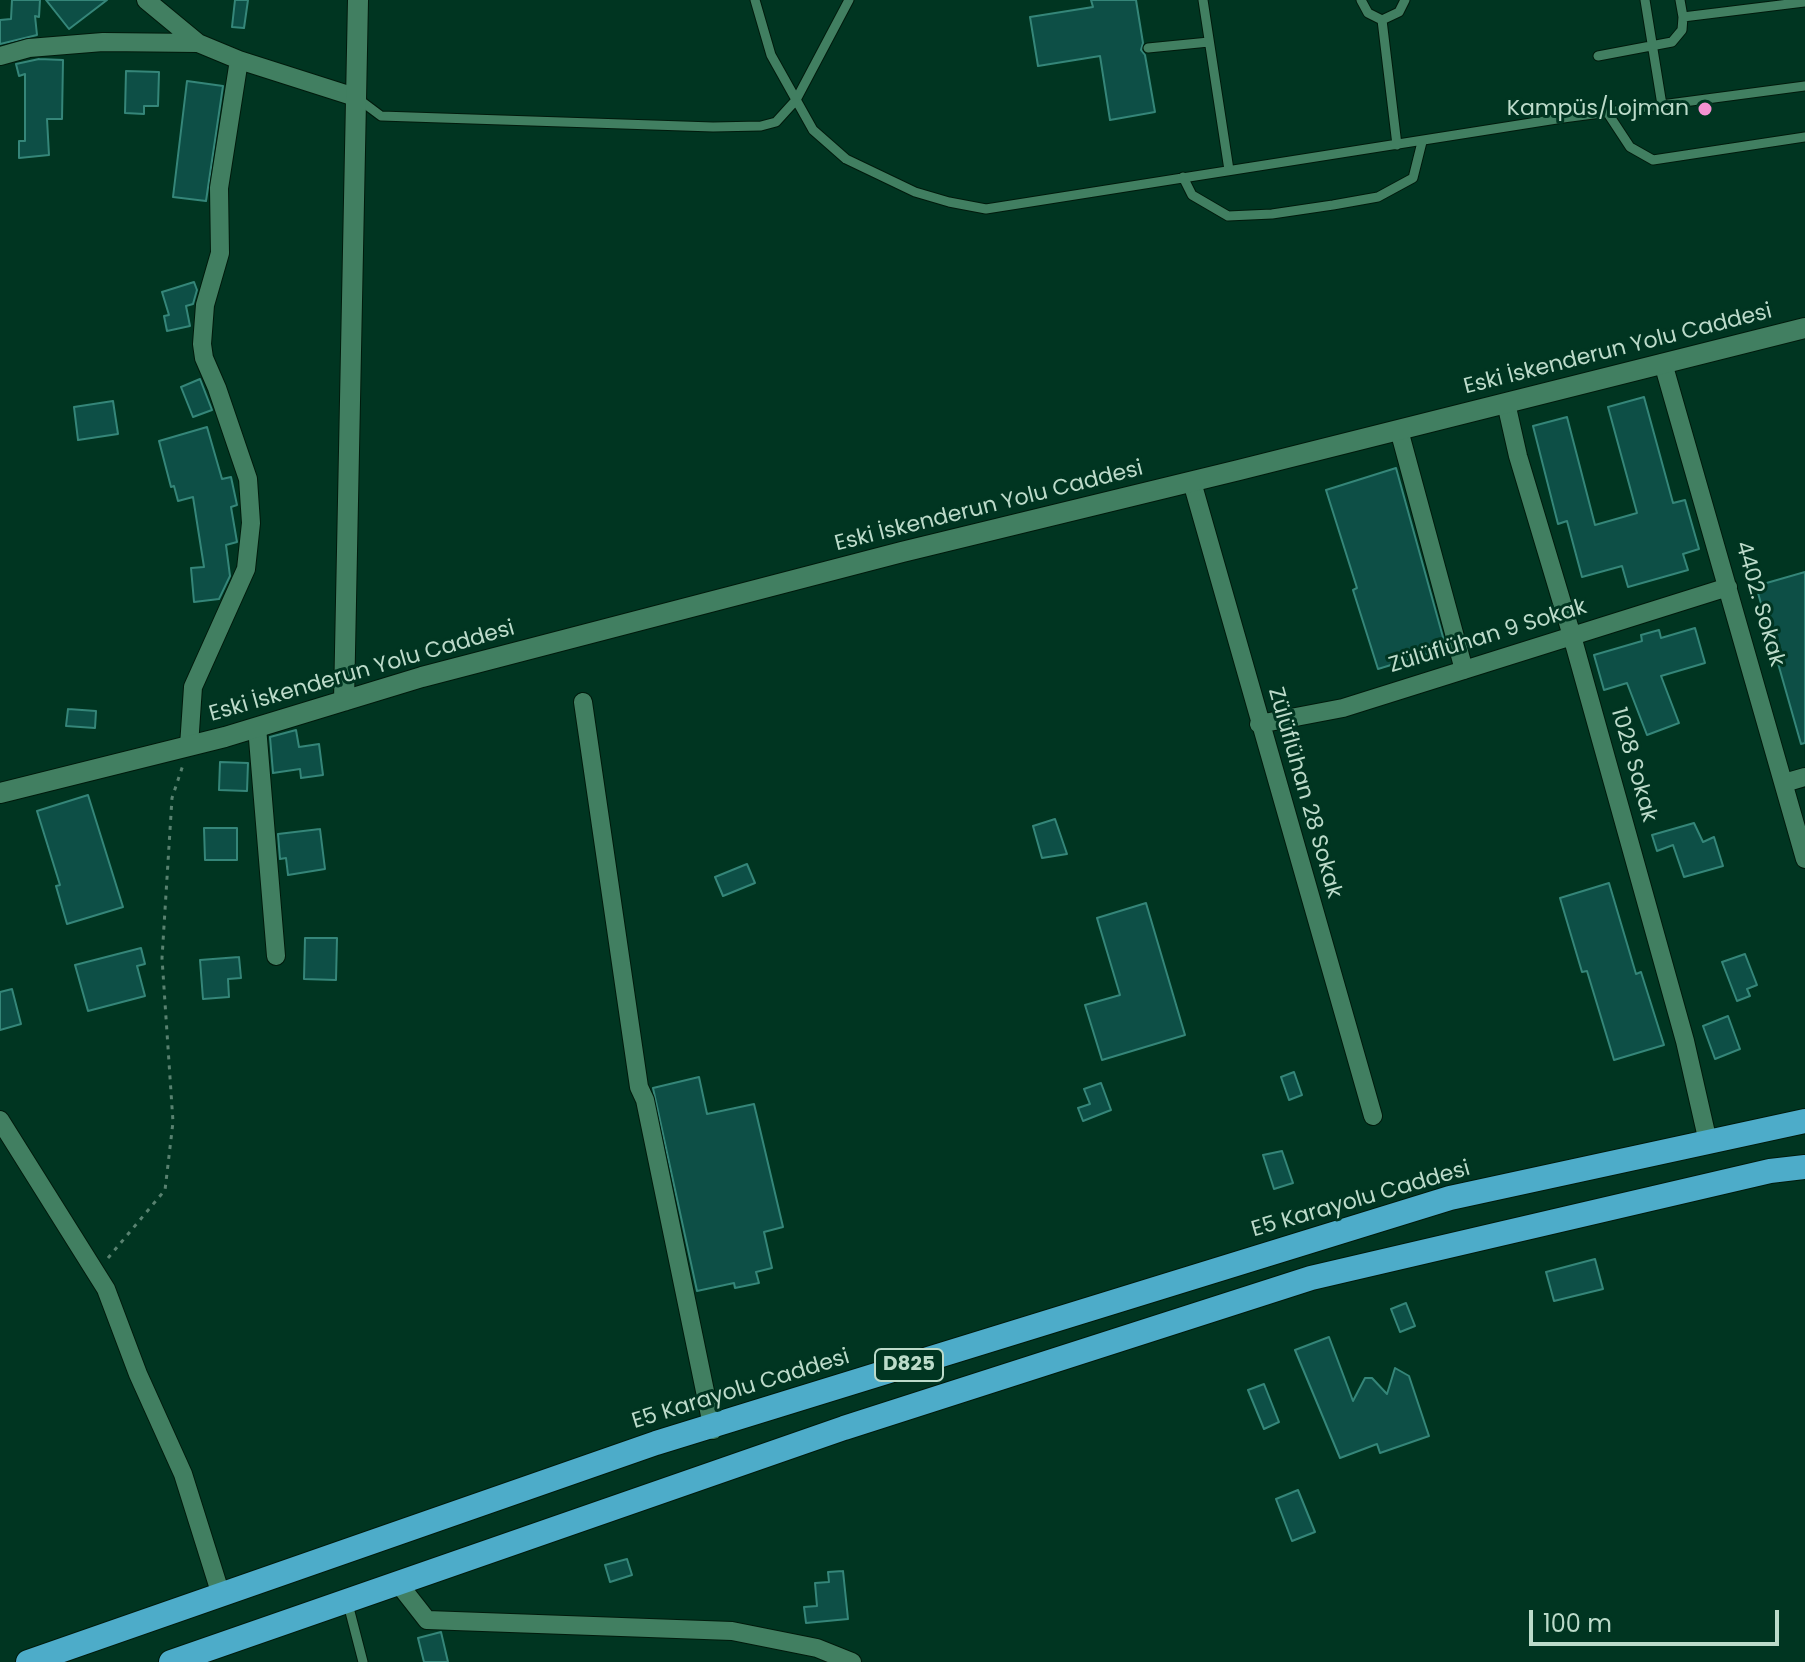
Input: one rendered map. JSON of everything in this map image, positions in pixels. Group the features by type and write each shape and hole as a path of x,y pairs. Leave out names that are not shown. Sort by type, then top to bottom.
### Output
{"highway":[{"name":"E5 Karayolu Caddesi","path":"28,1662 656,1443 713,1428 1450,1198 1805,1121"},
{"name":"D825","path":"171,1662 844,1428 1311,1278 1770,1171 1805,1167"}],"street":[{"path":"146,0 198,43 239,60 355,97"},
{"path":"344,701 358,0"},
{"path":"0,56 29,48 103,42 198,43"},
{"path":"189,746 193,687 246,569 251,523 248,479 204,358 202,344 205,305 220,253 219,188 239,60"},
{"name":"Eski İskenderun Yolu Caddesi","path":"0,793 189,746 422,677 902,552 1805,328"},
{"name":"4402. Sokak","path":"1663,363 1805,859"},
{"name":"1028 Sokak","path":"1506,403 1518,456 1572,636 1685,1041 1708,1142"},
{"path":"1399,430 1464,670"},
{"name":"Zülüflühan 28 Sokak","path":"1192,482 1373,1116"},
{"name":"Zülüflühan 9 Sokak","path":"1259,724 1343,708 1728,587"},
{"path":"583,702 639,1087 645,1100 713,1428"},
{"path":"257,727 276,956"},
{"path":"1784,783 1805,777"},
{"path":"0,1120 106,1289 138,1374 183,1474 221,1595"},
{"path":"398,1583 427,1620 732,1631 817,1648 852,1662"}],"lane":[{"path":"755,0 771,55 813,130 846,159 915,192 986,209 1607,112 1805,86"},
{"path":"355,97 381,116 761,126 776,122 796,100 849,0"},
{"path":"1203,0 1229,170"},
{"path":"1361,0 1368,13 1382,20"},
{"path":"1382,20 1399,12 1405,0"},
{"path":"1645,0 1662,105"},
{"path":"1598,56 1672,42 1682,30 1680,0"},
{"path":"1683,17 1805,2"},
{"path":"1382,20 1397,145"},
{"path":"1148,48 1209,42"},
{"path":"1607,112 1630,147 1653,160 1805,137"},
{"path":"1183,177 1192,195 1228,216 1302,210 1378,197 1397,189 1413,178 1422,142"},
{"path":"347,1600 363,1662"}],"path":[{"path":"96,1274 165,1190 173,1122 162,958 172,798 189,746"}],"building":[{"path":"12,0 40,0 39,17 35,16 37,35 0,44 0,20 11,19"},
{"path":"46,0 107,0 69,29"},
{"path":"235,0 248,0 244,28 232,27"},
{"path":"1091,0 1136,0 1143,43 1141,50 1145,55 1155,112 1110,120 1100,56 1038,66 1030,17 1093,7"},
{"path":"39,59 63,60 62,119 47,119 49,155 19,158 19,141 25,141 25,74 19,76 16,64"},
{"path":"126,71 159,72 158,106 144,106 144,114 125,113"},
{"path":"187,81 223,86 206,201 173,197"},
{"path":"194,282 197,290 193,304 186,306 190,326 167,331 164,316 169,315 162,292"},
{"path":"200,379 212,410 193,417 181,387"},
{"path":"1644,397 1673,503 1685,500 1699,549 1683,554 1688,570 1628,587 1622,566 1582,577 1567,521 1558,524 1533,426 1567,417 1595,525 1637,513 1608,407"},
{"path":"113,401 118,434 78,440 74,407"},
{"path":"207,427 222,479 231,477 237,505 231,507 237,542 226,545 230,576 219,599 194,602 191,568 204,567 193,497 178,501 174,486 171,487 159,441"},
{"path":"1396,468 1446,648 1378,669 1353,590 1357,588 1326,490"},
{"path":"1805,572 1805,743 1801,744 1756,586"},
{"path":"1695,628 1705,663 1661,676 1679,723 1647,735 1627,683 1604,690 1594,655 1642,641 1641,635 1659,630 1661,638"},
{"path":"68,709 96,711 95,728 66,726"},
{"path":"296,730 299,747 319,744 323,775 301,778 300,769 273,773 270,737"},
{"path":"220,762 248,763 247,791 219,790"},
{"path":"88,795 123,907 67,924 56,886 60,885 37,811"},
{"path":"1055,819 1067,854 1042,858 1033,826"},
{"path":"1694,823 1703,842 1714,837 1723,866 1684,877 1673,845 1657,851 1652,835"},
{"path":"204,828 237,828 237,860 205,860"},
{"path":"320,829 325,869 288,875 286,858 280,859 278,834"},
{"path":"747,864 755,883 723,896 715,877"},
{"path":"1609,883 1636,974 1641,972 1664,1045 1614,1060 1587,971 1582,972 1560,898"},
{"path":"1146,903 1185,1035 1102,1060 1085,1005 1120,995 1097,918"},
{"path":"305,938 337,938 336,980 304,979"},
{"path":"141,948 145,964 137,966 145,996 88,1011 75,965"},
{"path":"1745,954 1757,985 1747,989 1750,996 1737,1001 1722,962"},
{"path":"239,957 241,978 228,979 229,997 203,999 200,960"},
{"path":"12,989 21,1024 0,1030 0,992"},
{"path":"1728,1016 1740,1049 1715,1059 1703,1026"},
{"path":"1294,1072 1302,1095 1289,1100 1281,1077"},
{"path":"699,1077 707,1114 754,1104 783,1227 764,1232 772,1268 756,1272 759,1283 735,1288 734,1283 697,1291 653,1088"},
{"path":"1101,1083 1111,1110 1083,1121 1078,1108 1090,1104 1084,1089"},
{"path":"1282,1151 1293,1183 1274,1189 1263,1155"},
{"path":"1595,1259 1603,1289 1554,1301 1546,1272"},
{"path":"1406,1303 1415,1326 1400,1332 1391,1309"},
{"path":"1329,1337 1353,1401 1365,1378 1372,1378 1387,1394 1395,1368 1409,1376 1429,1436 1380,1453 1377,1444 1340,1458 1295,1350"},
{"path":"1264,1384 1279,1422 1264,1429 1248,1390"},
{"path":"1298,1490 1315,1532 1292,1541 1276,1499"},
{"path":"627,1559 632,1575 610,1582 605,1565"},
{"path":"843,1571 848,1619 806,1623 804,1607 817,1606 815,1583 829,1582 828,1572"},
{"path":"441,1632 448,1662 424,1662 418,1638"}],"place":[{"name":"Kampüs/Lojman","path":"1705,109"}]}
